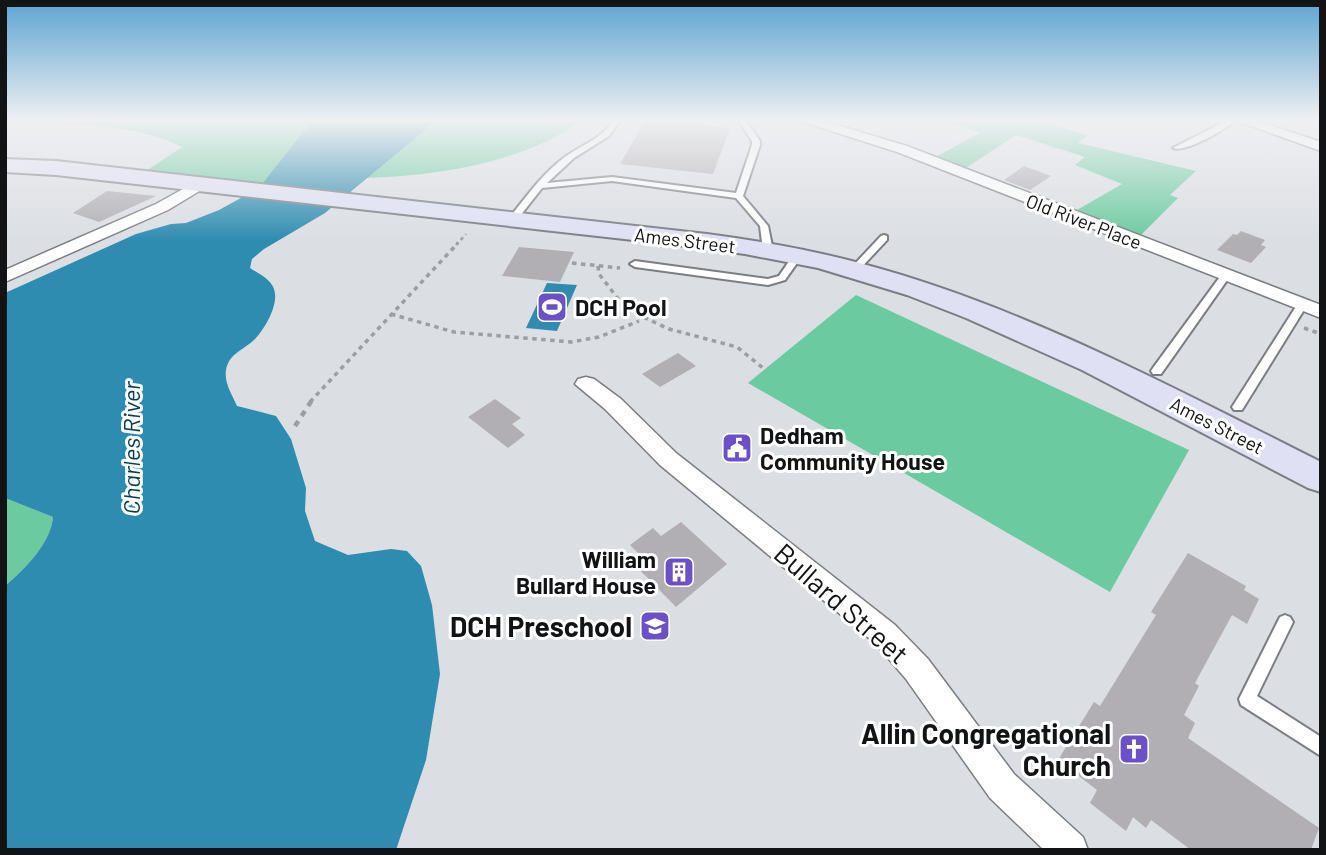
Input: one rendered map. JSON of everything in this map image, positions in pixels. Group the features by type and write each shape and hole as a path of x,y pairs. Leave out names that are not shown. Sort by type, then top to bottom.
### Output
{"street":[{"name":"Old River Place","path":"932,161 1321,312"},
{"name":"Ames Street","path":"5,165 513,219 797,256 855,270 963,308 1092,363 1321,478"},
{"path":"5,277 162,206 201,184"},
{"name":"Bullard Street","path":"586,384 613,404 668,459 885,634 917,669 1002,786 1070,850"}],"lane":[{"path":"513,219 565,161"},
{"path":"739,196 750,161"},
{"path":"541,186 612,179 739,196 764,226 768,251"},
{"path":"855,270 884,238"},
{"path":"635,264 768,282 782,278 797,256"},
{"path":"1157,371 1225,276"},
{"path":"1238,407 1302,305"},
{"path":"1285,622 1247,699 1321,747"}],"path":[{"path":"295,426 304,409 334,374 455,248 480,216"},
{"path":"572,263 625,268 635,264"},
{"path":"598,266 599,274 626,309 669,329 737,347 763,368"},
{"path":"391,314 454,332 554,341 599,337 639,321"}],"green space":[{"path":"161,161 334,161 302,189 146,171"},
{"path":"384,161 490,161 422,174 365,178"},
{"path":"949,161 977,161 966,168"},
{"path":"1080,161 1153,161 1196,171 1170,195 1178,198 1141,235 1077,210 1122,184 1075,165"},
{"path":"856,295 1189,450 1110,592 748,383"},
{"path":"5,498 53,517 42,546 5,586"}],"water":[{"name":"Charles River","path":"280,161 388,161 325,213 252,259 250,268 265,277 275,291 274,306 259,334 230,360 226,379 237,406 276,416 291,439 306,488 305,511 315,541 348,555 391,549 407,551 421,566 432,605 440,674 426,760 396,850 5,850 5,586 42,546 53,517 5,498 5,293 136,234 171,224 186,223 219,210 259,188"},
{"name":"DCH Pool","path":"547,283 577,285 557,331 526,328"}],"building":[{"path":"622,161 718,161 713,174 620,164"},
{"path":"1024,166 1051,176 1030,190 1004,180"},
{"path":"107,191 156,196 99,222 73,213"},
{"path":"1241,231 1265,240 1261,245 1266,247 1251,263 1217,250 1233,234 1237,235"},
{"path":"519,247 574,252 560,282 502,276"},
{"path":"678,353 696,366 660,387 642,374"},
{"path":"495,399 521,418 512,424 525,435 508,448 468,417"},
{"name":"William Bullard House","path":"681,522 727,564 676,607 631,561 640,555 630,545 653,528 661,536"},
{"name":"Allin Congregational Church","path":"1188,553 1246,586 1244,590 1259,599 1247,624 1232,615 1195,683 1199,686 1184,715 1195,723 1188,738 1319,828 1311,850 1191,850 1151,820 1146,828 1133,817 1126,831 1090,803 1097,790 1058,760 1094,702 1100,706 1156,615 1151,612"}],"place":[{"name":"DCH Pool","path":"552,307"},
{"name":"Dedham Community House","path":"737,448"},
{"name":"William Bullard House","path":"679,572"},
{"name":"DCH Preschool","path":"655,626"},
{"name":"Allin Congregational Church","path":"1134,749"}]}
